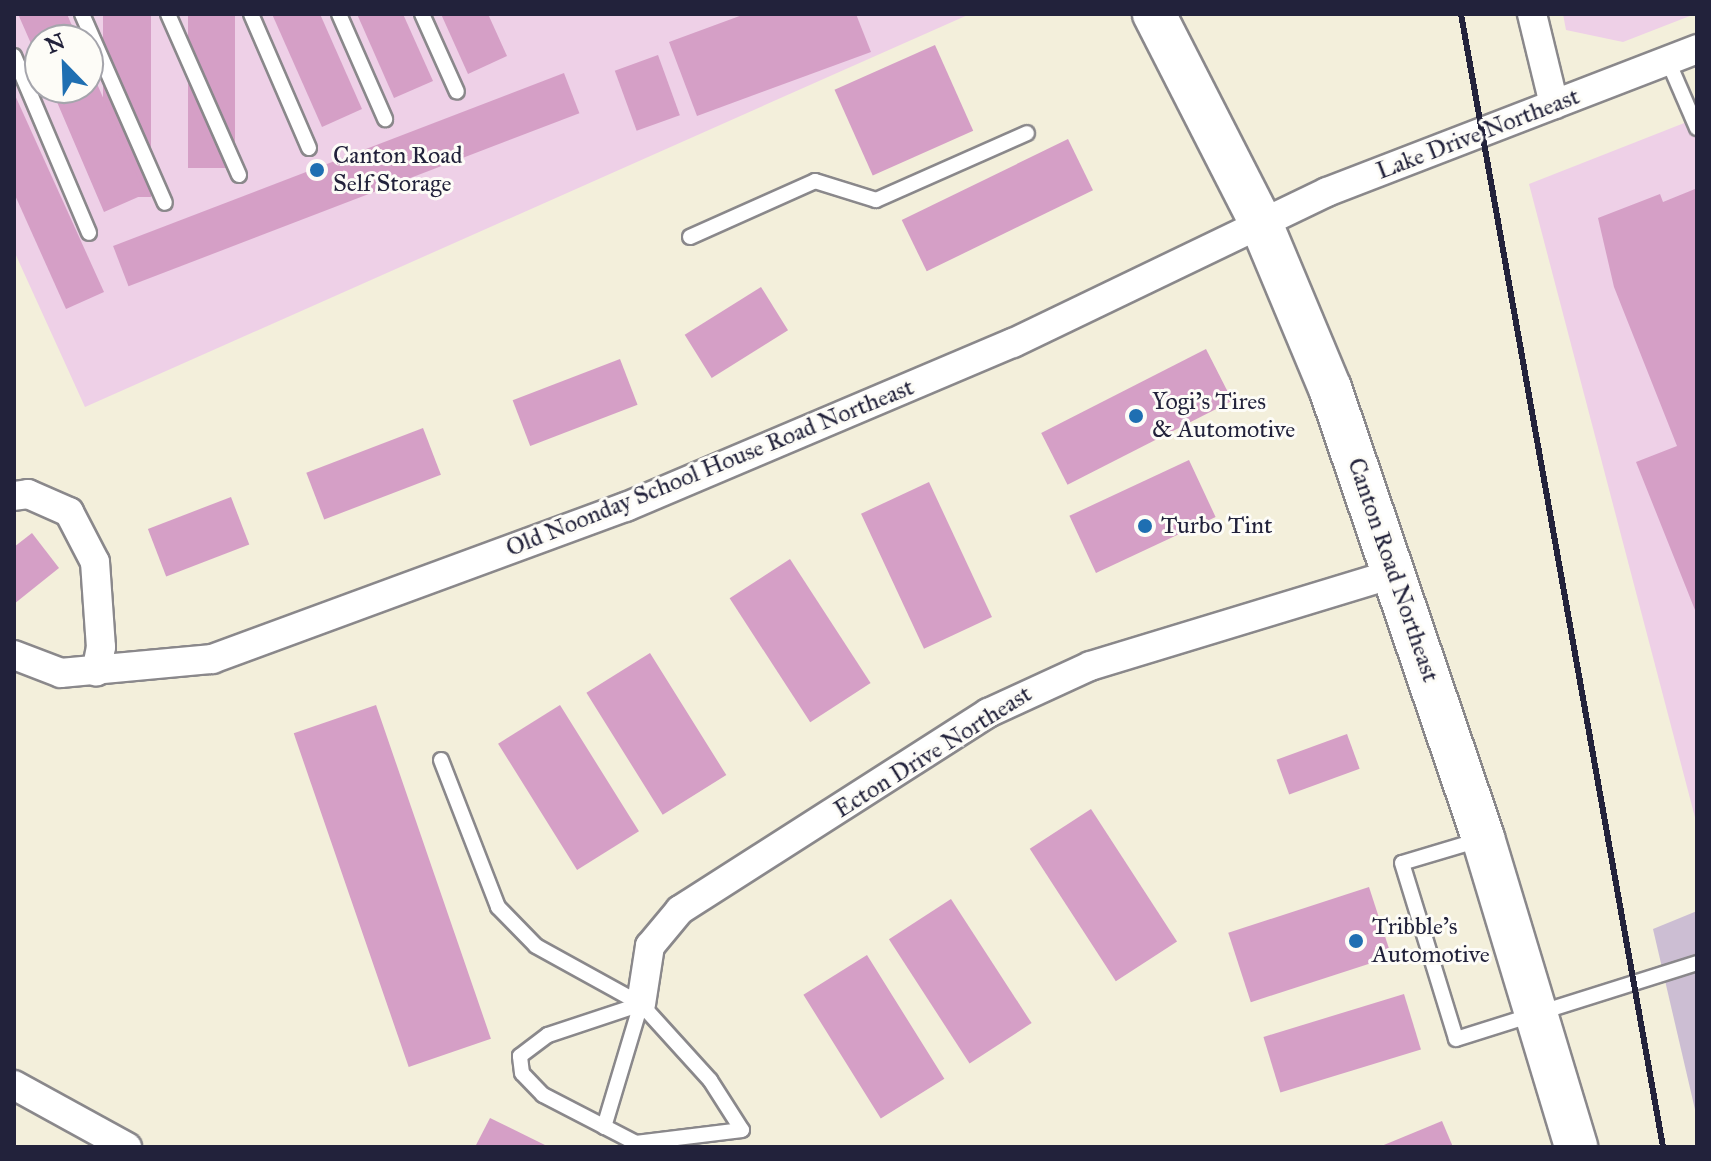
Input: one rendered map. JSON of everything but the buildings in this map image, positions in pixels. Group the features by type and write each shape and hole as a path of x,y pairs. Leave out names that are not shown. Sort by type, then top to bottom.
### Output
{"main road":[{"name":"Canton Road Northeast","path":"1154,14 1260,221 1396,573 1483,838 1576,1147"}],"street":[{"path":"1532,14 1554,104"},
{"name":"Lake Drive Northeast","path":"1260,221 1697,49"},
{"name":"Old Noonday School House Road Northeast","path":"14,655 61,673 212,659 626,507 1013,343 1260,221"},
{"path":"14,496 28,494 69,512 95,562 101,647 96,672"},
{"name":"Ecton Drive Northeast","path":"641,1004 650,946 680,910 988,713 1090,666 1396,573"},
{"path":"14,1085 127,1147"}],"lane":[{"path":"82,14 165,203"},
{"path":"168,14 239,175"},
{"path":"251,14 309,148"},
{"path":"339,14 385,119"},
{"path":"422,14 457,92"},
{"path":"14,56 89,233"},
{"path":"1668,61 1697,128"},
{"path":"690,237 815,181 876,200 1027,133"},
{"path":"441,760 498,907 536,946 641,1004 710,1080 742,1130 636,1143 543,1095 522,1073 520,1056 548,1035 641,1004"},
{"path":"1483,838 1402,863 1456,1039 1697,963"},
{"path":"604,1127 641,1004"}],"shaded area":[{"name":"Canton Road Self Storage","path":"14,14 970,14 85,407 14,251"},
{"path":"1563,14 1695,14 1623,42 1566,30"},
{"path":"1697,118 1697,825 1529,184"},
{"path":"1697,911 1697,1118 1653,929"}],"railway":[{"path":"1461,14 1663,1147"}],"place":[{"name":"Canton Road Self Storage","path":"317,170"},
{"name":"Yogi's Tires & Automotive","path":"1136,416"},
{"name":"Turbo Tint","path":"1145,526"},
{"name":"Tribble's Automotive","path":"1356,941"}]}
